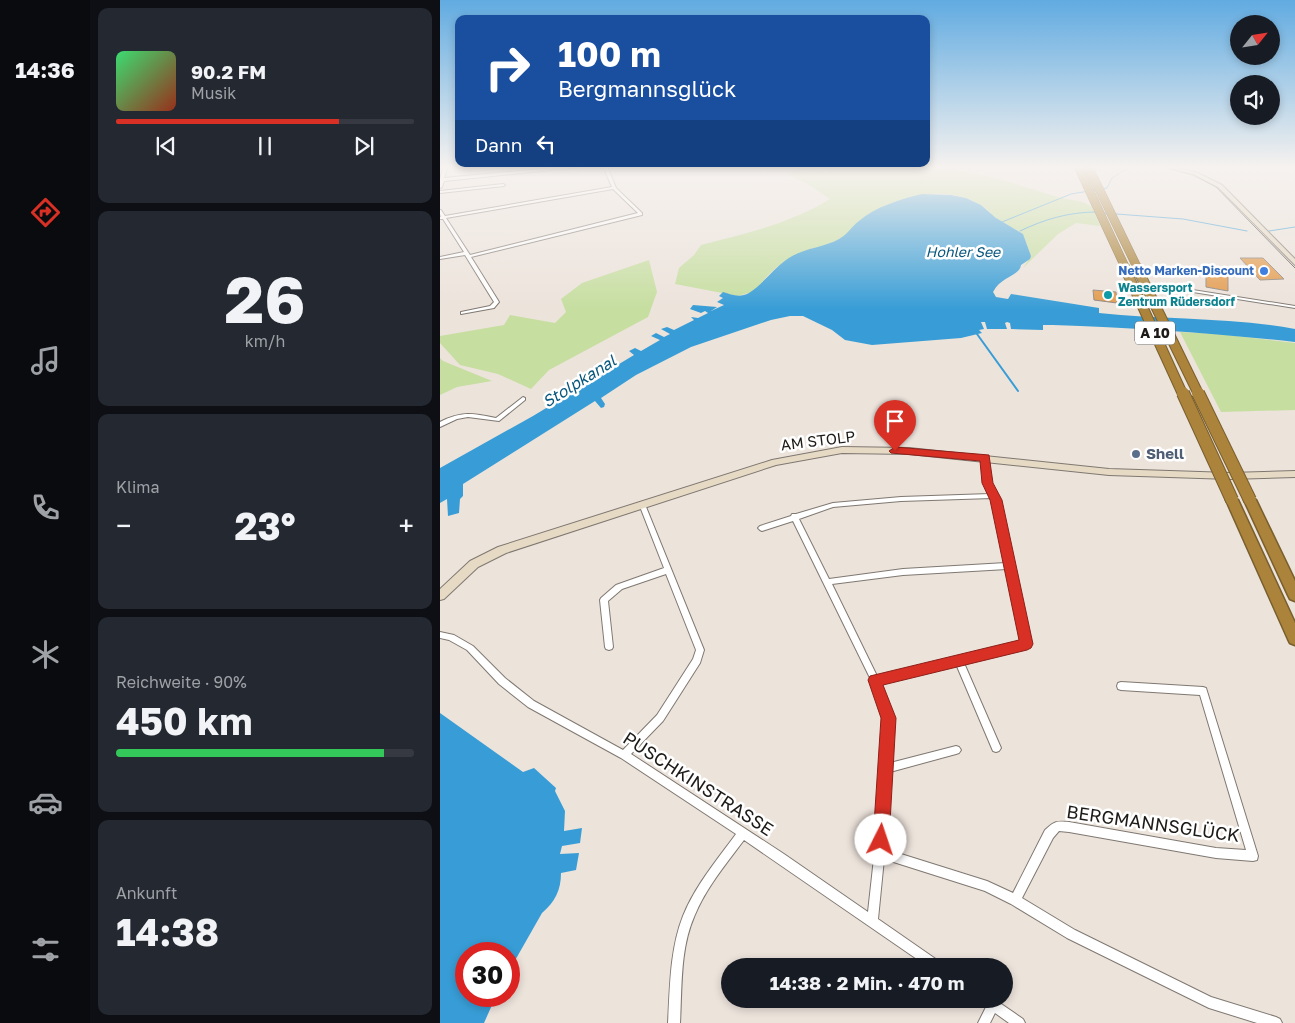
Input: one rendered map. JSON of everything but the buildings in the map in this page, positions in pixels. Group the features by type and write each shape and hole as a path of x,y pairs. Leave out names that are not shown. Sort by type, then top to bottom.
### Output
{"highway":[{"name":"A 10","path":"1100,214 1295,640"},
{"name":"A 10","path":"1111,214 1295,595"}],"main road":[{"path":"1247,214 1295,263"},
{"name":"AM STOLP","path":"440,596 474,564 488,555 775,462 842,450 909,451 1109,472 1230,476 1295,474"}],"street":[{"path":"463,313 492,307 497,302 442,218 466,214"},
{"path":"440,258 467,255 641,214"},
{"path":"1122,285 1161,286 1295,306"},
{"path":"440,425 451,419 468,414 497,420 523,399"},
{"path":"875,680 1027,644 996,500 988,483 985,458"},
{"path":"762,528 794,516 834,505 901,499 993,496"},
{"path":"624,755 660,718 698,660 700,650 642,504"},
{"path":"794,516 875,680 888,718 887,768 872,922"},
{"path":"826,582 903,572 1010,566"},
{"path":"609,647 604,600 619,586 668,570"},
{"name":"PUSCHKINSTRASSE","path":"440,635 451,636 470,648 502,681 531,704 624,755 780,858 924,958"},
{"path":"959,661 996,748"},
{"name":"BERGMANNSGLÜCK","path":"1015,900 1049,834 1057,826 1216,853 1253,856 1203,691 1121,686"},
{"path":"887,768 956,750"},
{"path":"674,1023 681,942 688,918 696,900 742,834"},
{"path":"880,853 987,886 1015,900 1071,934 1209,1002 1276,1023"},
{"path":"984,1023 988,1008"},
{"path":"998,1008 1019,1023"}],"green space":[{"path":"869,214 841,238 781,264 762,282 816,275 997,285 993,292 995,295 748,293 738,296 675,284 679,268 694,255 701,245 751,232 800,215"},
{"path":"991,214 1095,214 1100,226 1076,223 1058,234 1023,268 1031,256 1023,234"},
{"path":"649,260 657,292 648,317 549,370 531,389 498,374 460,365 440,343 440,336 504,325 510,315 555,323 566,312 561,299 582,283"},
{"path":"1180,332 1219,334 1295,343 1295,410 1221,412"},
{"path":"440,358 443,361 492,381 457,387 440,395"}],"water":[{"name":"Hohler See","path":"869,214 991,214 1023,234 1031,256 1030,259 1021,265 1017,272 996,287 993,292 996,297 1008,299 1011,294 1099,308 1099,313 1271,325 1295,329 1295,342 1204,333 1083,326 1043,325 1043,330 1011,329 1010,323 1007,322 1005,323 1007,329 987,329 985,322 981,322 984,329 979,330 982,333 961,338 872,345 845,340 832,330 803,316 790,316 771,320 691,347 636,375 601,398 605,404 604,407 601,408 595,401 463,484 463,496 460,499 459,513 448,516 447,499 440,503 440,468 533,416 634,355 629,351 635,348 641,351 660,340 651,336 656,333 664,337 670,334 661,329 667,327 674,330 694,320 691,317 698,318 708,313 705,311 701,313 690,309 693,305 717,307 711,311 724,305 717,302 723,298 719,296 723,292 739,296 746,295 792,256 839,239"},
{"path":"440,713 523,772 534,768 556,788 555,791 565,811 564,831 582,828 580,843 562,846 560,854 579,853 576,870 561,873 560,885 556,895 542,913 520,952 520,942 455,942 455,1007 491,1007 484,1023 440,1023"}],"waterway":[{"path":"1002,222 1022,214"},
{"path":"1020,231 1057,217 1073,214"},
{"path":"1113,214 1183,219 1247,231"},
{"path":"1269,231 1295,227"},
{"path":"977,334 1018,391"}],"tram line":[{"path":"1242,214 1295,268"}],"place":[{"name":"Netto Marken-Discount","path":"1264,271"},
{"name":"Wassersport Zentrum Rüdersdorf","path":"1108,295"},
{"name":"Shell","path":"1136,454"}],"route":[{"path":"881,840 887,768 888,718 875,680 1027,644 996,500 988,483 984,465 985,458 895,451"}],"water label":[{"name":"Stolpkanal","path":"579,381"}]}
